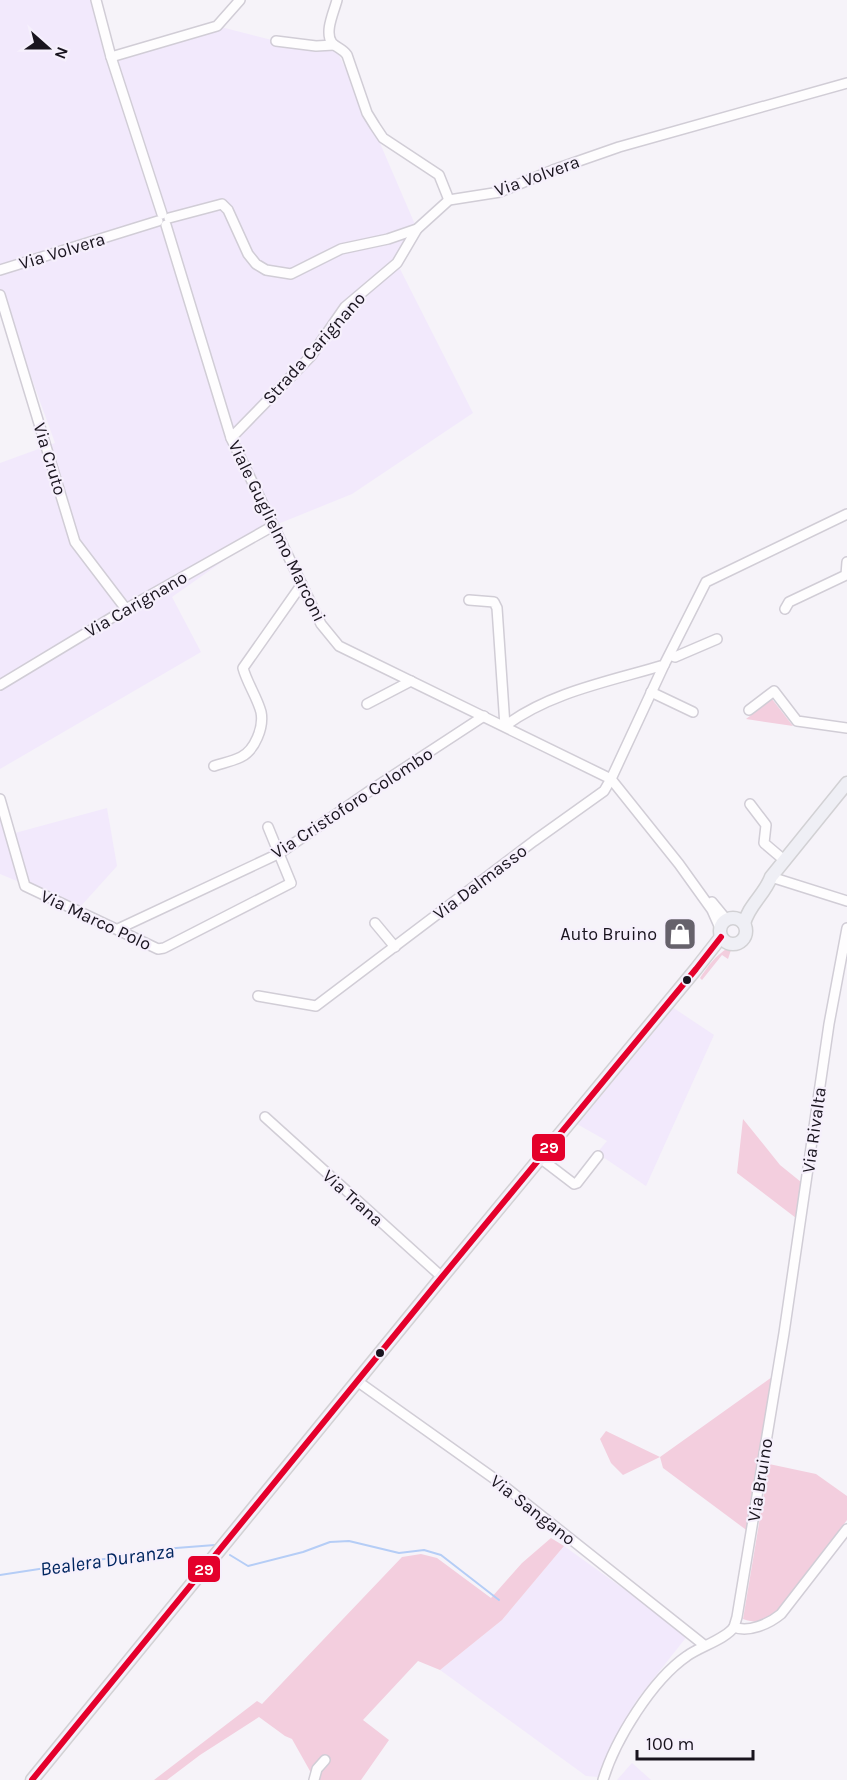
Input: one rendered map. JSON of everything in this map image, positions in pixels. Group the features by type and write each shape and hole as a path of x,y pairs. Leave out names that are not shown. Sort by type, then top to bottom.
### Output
{"main road":[{"path":"32,1780 728,928 746,915 771,877 846,784"}],"street":[{"name":"Viale Guglielmo Marconi","path":"96,0 111,57 164,219 231,438 321,624 339,646 611,779 728,928"},
{"path":"111,57 218,26 240,0"},
{"path":"338,0 329,32 330,40 345,51 367,113 383,138 438,175 449,200"},
{"path":"276,41 316,46 334,45"},
{"name":"Via Volvera","path":"0,270 164,219 222,204 228,210 248,254 256,264 266,270 287,275 341,249 417,230 449,200 500,192 552,170 619,147 847,83"},
{"name":"Strada Carignano","path":"231,438 311,356 345,307 397,263 417,230"},
{"name":"Via Cruto","path":"0,295 75,542 126,609"},
{"name":"Via Dalmasso","path":"258,996 316,1006 604,791 706,582 847,514"},
{"name":"Via Carignano","path":"0,685 126,609 273,526"},
{"path":"785,609 789,602 846,575 847,562"},
{"path":"214,766 243,756 258,736 262,722 261,711 243,668 302,584"},
{"path":"469,600 494,602 497,608 505,726"},
{"path":"670,655 675,657 717,639"},
{"path":"505,726 522,713 564,695 664,665"},
{"path":"367,704 411,681"},
{"path":"749,710 774,691 797,721 847,728"},
{"path":"651,692 693,712"},
{"name":"Via Cristoforo Colombo","path":"118,929 280,854 371,790 484,716"},
{"name":"Via Marco Polo","path":"0,799 25,886 158,949 291,883 268,827"},
{"path":"750,804 766,825 764,843 784,860"},
{"path":"771,877 847,901"},
{"path":"375,923 394,947"},
{"name":"Via Rivalta","path":"784,1333 828,1035 844,966 847,928"},
{"name":"Via Trana","path":"265,1117 442,1277"},
{"path":"540,1158 574,1184 598,1156"},
{"name":"Via Bruino","path":"734,1627 784,1333"},
{"name":"Via Sangano","path":"357,1381 499,1482 704,1645"},
{"path":"603,1780 618,1743 661,1680 675,1664 728,1633 734,1627 737,1629 757,1627 771,1622 781,1614 847,1529"},
{"path":"314,1780 317,1769 325,1760"}],"shaded area":[{"path":"0,0 96,0 112,57 217,26 276,41 334,45 367,113 417,229 397,263 473,413 352,494 273,526 172,597 201,652 0,769 0,463 55,443 0,291"},
{"path":"772,699 793,726 746,719"},
{"path":"0,793 15,833 107,808 117,866 80,907 0,874"},
{"path":"728,948 731,950 728,959 722,955 702,980 700,978 709,965"},
{"path":"672,1007 714,1035 646,1186 597,1153 607,1141 577,1124"},
{"path":"743,1119 780,1165 801,1182 796,1218 737,1173"},
{"path":"772,1377 749,1532 663,1468 660,1457"},
{"path":"606,1431 660,1457 623,1475 611,1463 600,1439"},
{"path":"769,1464 816,1474 847,1496 847,1520 779,1612 758,1622 743,1619"},
{"path":"551,1538 564,1546 502,1620 440,1670 418,1661 363,1720 389,1740 361,1780 317,1780 292,1739 259,1717 200,1755 167,1780 154,1780 257,1701 262,1704 402,1557 421,1554 437,1558 491,1598 522,1563"},
{"path":"564,1546 688,1635 636,1701 598,1777 586,1776 440,1670 502,1620"},
{"path":"632,1763 651,1780 617,1780"}],"waterway":[{"name":"Bealera Duranza","path":"230,1555 248,1566 303,1552 330,1542 349,1541 399,1553 424,1550 441,1555 499,1600"},
{"name":"Bealera Duranza","path":"0,1575 176,1548 215,1545"}],"transit line":[{"name":"29","path":"32,1780 721,937"}],"place":[{"name":"Auto Bruino","path":"680,934"}]}
